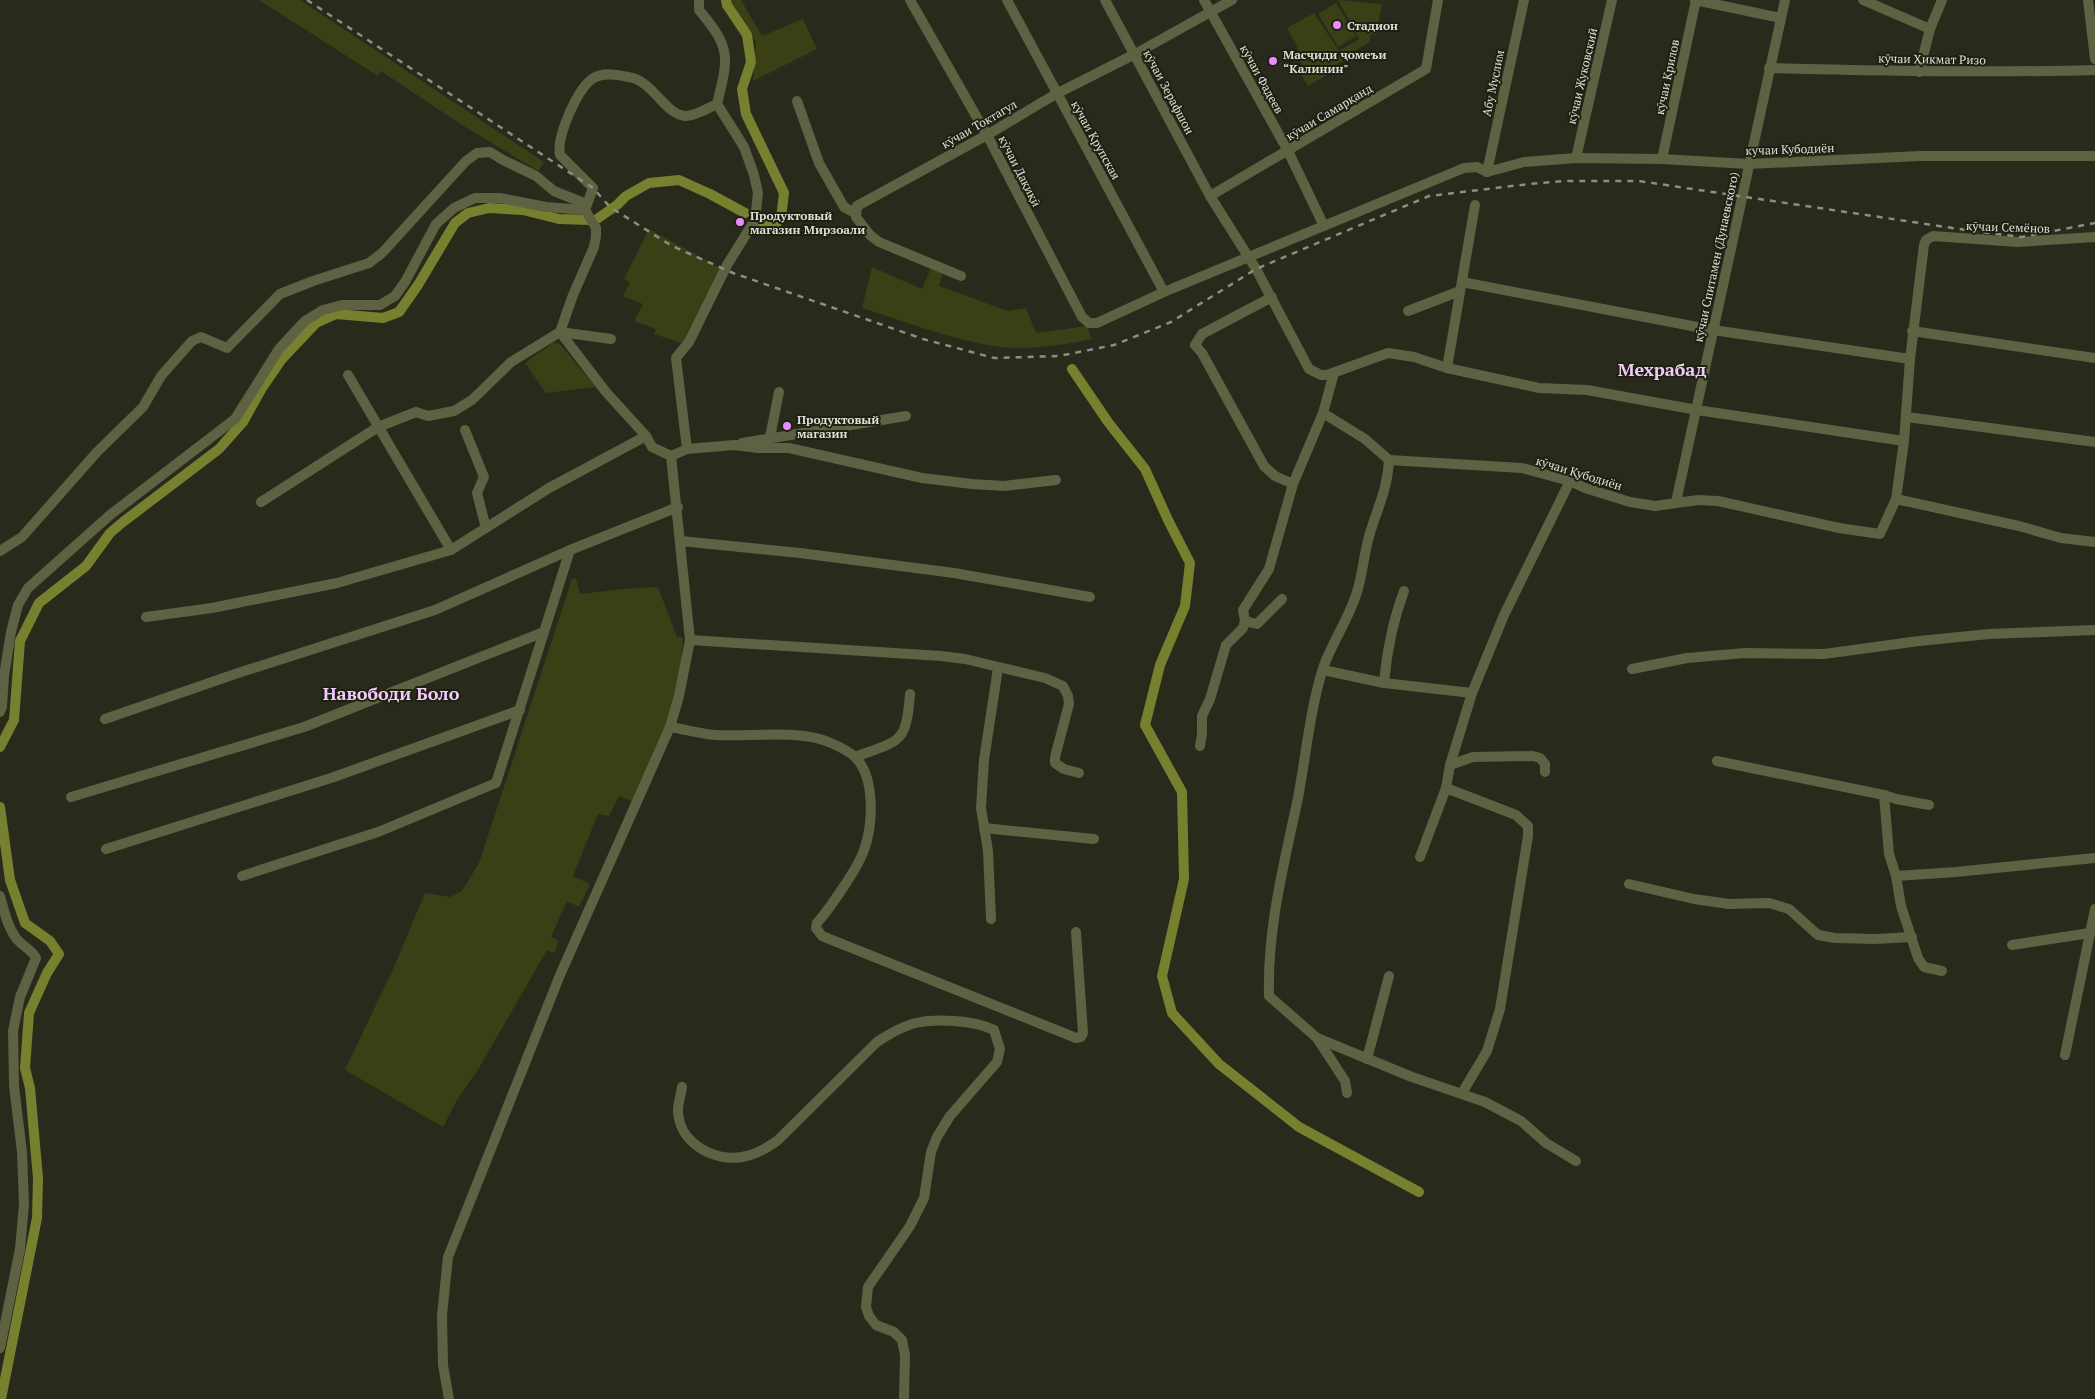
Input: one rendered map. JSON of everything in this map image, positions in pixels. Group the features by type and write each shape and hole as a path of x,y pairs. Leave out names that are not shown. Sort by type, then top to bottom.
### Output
{"street":[{"path":"687,449 676,358 689,342 727,265 755,220 758,193 744,147 717,104 725,71 725,48 715,29 699,10 699,0"},
{"name":"кӯчаи Дақиқӣ","path":"910,0 987,135 1082,317 1090,323 1097,323 1164,292"},
{"name":"кӯчаи Крупская","path":"1007,0 1164,292"},
{"name":"кӯчаи Зерафшон","path":"1105,0 1210,196"},
{"name":"кӯчаи Фадеев","path":"1204,0 1288,151 1324,226"},
{"name":"кӯчаи Токтагул","path":"855,213 857,206 987,135 1056,94 1135,54 1232,0"},
{"name":"кӯчаи Самарқанд","path":"1210,196 1426,69 1438,0"},
{"name":"Абу Муслим","path":"1487,172 1524,0"},
{"name":"кӯчаи Жуковский","path":"1576,158 1612,0"},
{"path":"1696,0 1781,18"},
{"name":"кӯчаи Крилов","path":"1662,159 1696,0"},
{"name":"кӯчаи Спитамен (Дунаевского)","path":"1676,502 1785,0"},
{"path":"1863,0 1930,28"},
{"path":"1919,72 1930,28 1942,0"},
{"path":"2088,0 2095,59"},
{"name":"кӯчаи Ҳикмат Ризо","path":"1769,68 1919,72 2095,70"},
{"path":"586,207 593,188 560,155 559,149 568,115 592,78 605,74 634,78 649,87 672,111 684,116 696,114 717,104"},
{"path":"797,101 819,163 844,208 855,213 873,238 961,276"},
{"path":"0,552 22,537 97,452 143,407 162,376 192,341 201,337 226,348 280,294 368,263 382,253 476,152 490,152 502,160 536,176 554,191 586,207 596,228 594,247 573,295 560,332 511,362 472,400 454,411 428,416 416,412 378,426 261,502"},
{"name":"кучаи Кубодиён","path":"1487,172 1524,162 1576,158 1662,159 1749,164 1920,156 2095,156"},
{"path":"1164,292 1464,168 1478,167 1487,172"},
{"path":"1210,196 1272,298 1309,369 1321,375 1334,373 1388,353 1414,357 1446,368 1539,388 1587,390 1697,410 1904,441"},
{"path":"1,707 11,632 18,605 28,588 110,515 235,419 279,349 305,321 323,310 342,305 380,305 395,296 405,282 436,224 454,208 475,198 500,198 554,208 586,207"},
{"path":"1446,368 1475,205"},
{"name":"кӯчаи Семёнов","path":"1912,331 1924,245 1926,240 1933,236 2018,242 2095,237"},
{"path":"1408,311 1461,287 1713,330 1910,359"},
{"path":"1272,298 1202,334 1195,345 1202,353 1264,466 1275,476 1293,484"},
{"path":"2095,358 1912,331 1907,417 1896,499 2009,523 2061,538 2095,542"},
{"path":"560,332 611,339"},
{"path":"560,332 606,392 646,436 652,447 671,456 687,449 734,445 770,437 906,416"},
{"path":"1200,746 1202,716 1210,699 1226,645 1243,628 1245,606 1269,569 1293,484 1323,414 1334,373"},
{"path":"348,375 451,550"},
{"path":"770,437 779,392"},
{"path":"1323,414 1365,439 1388,460 1388,480 1370,534 1357,593 1332,645 1323,670 1314,706 1298,798 1284,858 1270,950 1268,976 1269,996 1316,1038 1345,1082 1347,1093"},
{"path":"1907,417 2095,442"},
{"path":"465,430 484,477 477,493 486,528"},
{"path":"146,617 212,608 337,583 451,550 549,488 646,436"},
{"path":"734,445 758,448 789,448 922,478 972,484 1004,486 1056,480"},
{"path":"449,1399 443,1365 442,1315 448,1257 560,975 670,727 679,696 690,640 678,507 671,456"},
{"name":"кӯчаи Қубодиён","path":"1388,460 1522,468 1644,505 1655,506 1676,502 1707,500 1718,501 1838,528 1880,534 1896,499"},
{"path":"1420,857 1446,788 1450,765 1472,693 1504,615 1570,481"},
{"path":"105,719 238,673 435,610 570,550 678,507"},
{"path":"681,541 800,553 954,573 1090,596"},
{"path":"242,876 378,832 496,783 570,550"},
{"path":"1384,683 1386,653 1392,622 1404,591"},
{"path":"1245,621 1257,624 1282,599"},
{"path":"1632,669 1687,658 1736,654 1824,654 1979,635 2095,630"},
{"path":"71,797 304,727 544,632"},
{"path":"690,640 941,656 966,659 1045,678 1063,686 1066,690 1069,704 1054,757 1055,763 1064,769 1079,773"},
{"path":"991,919 988,851 981,808 984,760 998,668"},
{"path":"1323,670 1384,683 1472,693"},
{"path":"855,757 885,747 900,738 908,718 910,694"},
{"path":"106,849 334,777 520,710"},
{"path":"670,727 713,735 802,736 831,742 855,757 865,774 871,799 870,826 864,852 817,923 816,928 822,936 1076,1038 1081,1037 1083,1033 1076,932"},
{"path":"1450,765 1473,757 1533,756 1540,758 1545,764 1546,772"},
{"path":"1718,761 1930,805"},
{"path":"1446,788 1516,815 1528,826 1528,836 1500,1009 1487,1051 1462,1094"},
{"path":"1884,795 1889,854 1896,876 1901,906 1918,958 1924,967 1942,971"},
{"path":"984,828 1094,839"},
{"path":"1896,876 2095,858"},
{"path":"1629,884 1694,899 1728,904 1769,903 1789,909 1818,935 1874,939 1912,937"},
{"path":"0,896 5,915 16,938 36,958 20,997 13,1031 14,1086 22,1152 24,1204 20,1249 0,1348"},
{"path":"2065,1055 2076,991 2095,909"},
{"path":"2012,945 2090,933"},
{"path":"1367,1059 1389,976"},
{"path":"682,1087 678,1110 681,1128 690,1140 703,1151 720,1157 740,1158 762,1152 776,1141 877,1042 895,1031 914,1024 942,1021 982,1024 994,1030 1000,1049 997,1062 950,1116 937,1137 930,1152 924,1198 910,1226 868,1287 866,1307 869,1316 876,1325 894,1332 902,1340 905,1355 904,1399"},
{"path":"1316,1038 1412,1078 1485,1102 1521,1121 1546,1143 1576,1161"}],"green space":[{"path":"259,0 300,0 544,162 538,171 462,125 381,71 378,76"},
{"path":"730,0 741,0 762,36 803,19 817,49 753,81 756,43"},
{"path":"1338,0 1382,4 1376,35 1371,34 1370,42 1356,50 1357,54 1326,70 1327,75 1308,86 1298,70 1303,66 1298,59 1302,56 1287,28 1314,13 1339,51 1359,39"},
{"name":"Стадион","path":"1336,3 1356,36 1338,47 1318,14"},
{"path":"649,229 724,270 685,344 654,334 656,329 634,321 643,304 623,296 630,282 624,279"},
{"path":"872,267 922,289 931,268 943,272 939,286 1008,311 1026,308 1036,333 1087,326 1092,339 1047,346 1001,347 948,336 913,325 862,308"},
{"path":"553,343 559,343 596,387 546,393 525,363"},
{"path":"572,579 576,579 580,594 658,587 677,637 683,637 680,680 668,724 633,802 619,796 609,816 598,814 573,876 590,884 579,907 567,901 551,937 559,941 554,953 547,950 479,1068 457,1100 443,1127 345,1070 393,969 425,893 450,897 462,891 479,863"}],"waterway":[{"path":"726,0 727,5 747,35 751,62 742,89 746,114 784,193 781,218 774,226 762,224"},
{"path":"597,219 626,196 649,183 679,180 745,213"},
{"path":"0,747 14,720 20,641 39,603 86,566 110,533 219,449 243,422 262,388 282,359 316,323 336,314 383,318 399,312 418,285 455,223 468,213 489,208 523,210 559,219 590,220"},
{"path":"1072,369 1108,422 1145,469 1190,563 1185,606 1160,665 1145,725 1182,792 1184,879 1162,976 1172,1013 1219,1064 1299,1127 1419,1192"},
{"path":"0,807 10,880 25,923 50,941 59,954 47,973 29,1013 25,1068 30,1088 38,1178 37,1218 1,1399"}],"railway":[{"path":"307,0 593,188 610,207 672,246 733,273 923,339 994,358 1059,356 1114,345 1171,322 1256,269 1429,196 1565,181 1639,181 2022,237 2095,223"}],"place":[{"name":"Стадион","path":"1337,25"},
{"name":"Масҷиди ҷомеъи “Калинин\"","path":"1273,61"},
{"name":"Продуктовый магазин Мирзоали","path":"740,222"},
{"name":"Продуктовый магазин","path":"787,426"}],"district":[{"name":"Мехрабад","path":"1662,369"},
{"name":"Навободи Боло","path":"391,693"}]}
